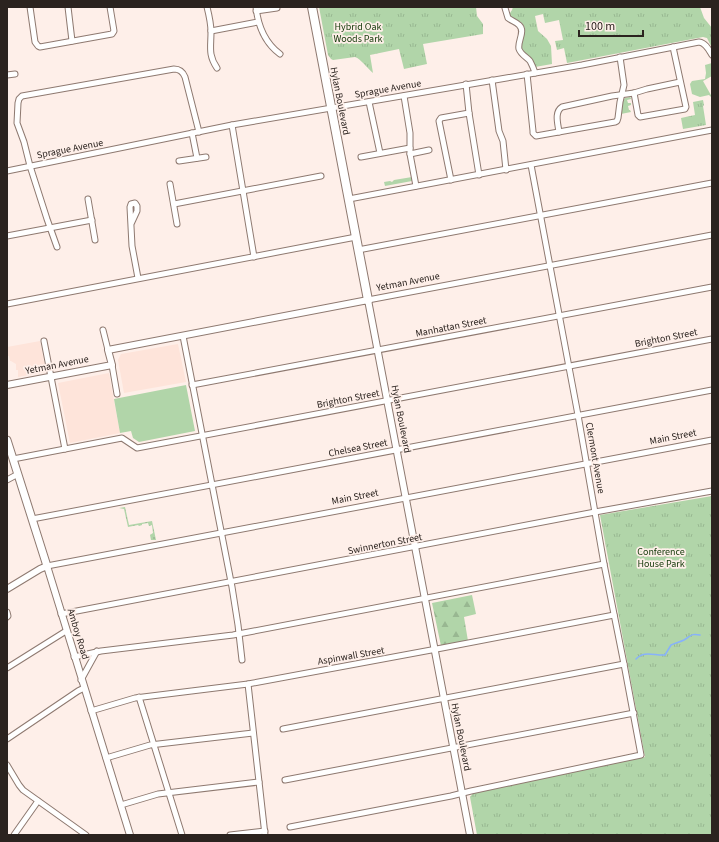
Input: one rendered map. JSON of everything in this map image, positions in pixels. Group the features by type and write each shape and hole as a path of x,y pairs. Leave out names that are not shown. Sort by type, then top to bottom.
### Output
{"main road":[{"name":"Hylan Boulevard","path":"312,7 368,300"},
{"name":"Amboy Road","path":"7,440 47,566"}],"street":[{"path":"30,7 35,42 38,46 113,34 114,31 110,7"},
{"path":"68,7 72,41"},
{"path":"207,7 211,31 211,54 217,68"},
{"path":"277,8 256,9 260,29 267,41 280,54"},
{"path":"505,8 508,18 518,24 521,28 519,50 529,61 535,73"},
{"path":"211,31 258,22"},
{"name":"Sprague Avenue","path":"7,171 192,133 535,73 699,42 703,42 705,44 712,56"},
{"path":"634,93 639,117 685,109 686,107 673,47"},
{"path":"528,74 533,133 537,136 616,122 624,84 620,57"},
{"path":"58,247 30,166 17,121 18,101 23,95 176,69 184,73 199,132"},
{"path":"7,75 15,74"},
{"path":"492,80 499,130 503,141 506,170"},
{"path":"560,132 557,115 562,107 612,96 634,93 680,82"},
{"path":"466,84 468,113 479,175"},
{"path":"404,96 410,133 410,151 416,186"},
{"path":"369,102 380,153"},
{"path":"451,180 439,122 440,119 468,113"},
{"path":"232,126 254,257"},
{"path":"348,199 712,130"},
{"path":"192,133 197,158"},
{"path":"361,157 380,153 429,150"},
{"path":"179,161 206,157"},
{"name":"Clermont Avenue","path":"462,793 641,755 604,564 587,464 531,165"},
{"path":"174,204 321,176"},
{"path":"358,250 712,183"},
{"path":"170,184 177,224"},
{"path":"88,199 95,240"},
{"path":"7,236 92,220"},
{"path":"131,224 133,250 138,278"},
{"name":"Yetman Avenue","path":"108,350 712,235"},
{"path":"7,304 356,237"},
{"name":"Manhattan Street","path":"192,385 712,287"},
{"name":"Hylan Boulevard","path":"368,300 470,835"},
{"path":"103,330 112,365 117,394"},
{"path":"183,336 231,582 242,660"},
{"name":"Brighton Street","path":"13,459 122,438 137,448 712,339"},
{"path":"44,341 65,449"},
{"name":"Yetman Avenue","path":"7,385 112,365"},
{"name":"Chelsea Street","path":"32,519 712,390"},
{"name":"Main Street","path":"7,589 47,566 712,440"},
{"path":"7,480 18,474"},
{"name":"Swinnerton Street","path":"61,614 712,491"},
{"path":"74,657 97,651 239,634 604,564"},
{"name":"Amboy Road","path":"47,566 130,835"},
{"path":"7,612 7,617"},
{"name":"Aspinwall Street","path":"91,711 139,697 248,684 614,615"},
{"path":"7,668 66,631"},
{"path":"82,680 97,651"},
{"path":"283,729 624,664"},
{"path":"230,835 265,833 248,684"},
{"path":"7,739 84,688"},
{"path":"139,697 182,835"},
{"path":"284,780 634,713"},
{"path":"106,758 154,744 253,733"},
{"path":"7,765 21,788 86,835"},
{"path":"121,805 152,795 169,792 259,782"},
{"path":"290,827 462,793"},
{"path":"14,835 38,801"}],"shaded area":[{"path":"40,341 46,372 18,377 16,364 10,361 9,356 7,356 7,347"},
{"path":"178,344 186,382 124,393 118,360 121,354"},
{"path":"109,373 120,433 70,443 58,383"}],"green space":[{"name":"Hybrid Oak Woods Park","path":"319,7 476,7 477,16 483,24 483,34 423,44 427,64 404,69 399,49 370,55 373,73 355,57 331,59 328,55"},
{"path":"513,7 700,7 704,18 712,28 712,48 707,38 703,37 567,63 564,48 557,50 555,41 563,40 559,20 545,23 543,14 535,16 538,31 547,39 551,46 552,64 535,67 522,49 525,30 522,23 510,16"},
{"path":"712,63 712,76 703,81 712,97 709,95 700,97 692,94 690,84 692,81 705,79 705,65"},
{"path":"630,97 631,99 627,100 628,103 631,103 631,105 628,106 631,112 621,114 623,100"},
{"path":"703,100 706,125 683,129 681,118 695,115 693,102"},
{"path":"412,177 412,181 385,186 384,182 392,182 394,180"},
{"path":"186,385 195,431 139,442 133,438 131,431 120,433 114,399"},
{"name":"Conference House Park","path":"712,496 712,835 477,835 470,797 474,792 645,757 600,515"},
{"path":"125,507 129,525 152,521 156,540 151,540 150,535 153,533 152,525 149,526 148,523 128,527 124,509 119,508"},
{"path":"472,595 476,614 464,617 468,641 441,646 432,603"}],"waterway":[{"path":"636,659 639,656 646,654 665,655 671,645 690,636 697,634 700,635"}]}
